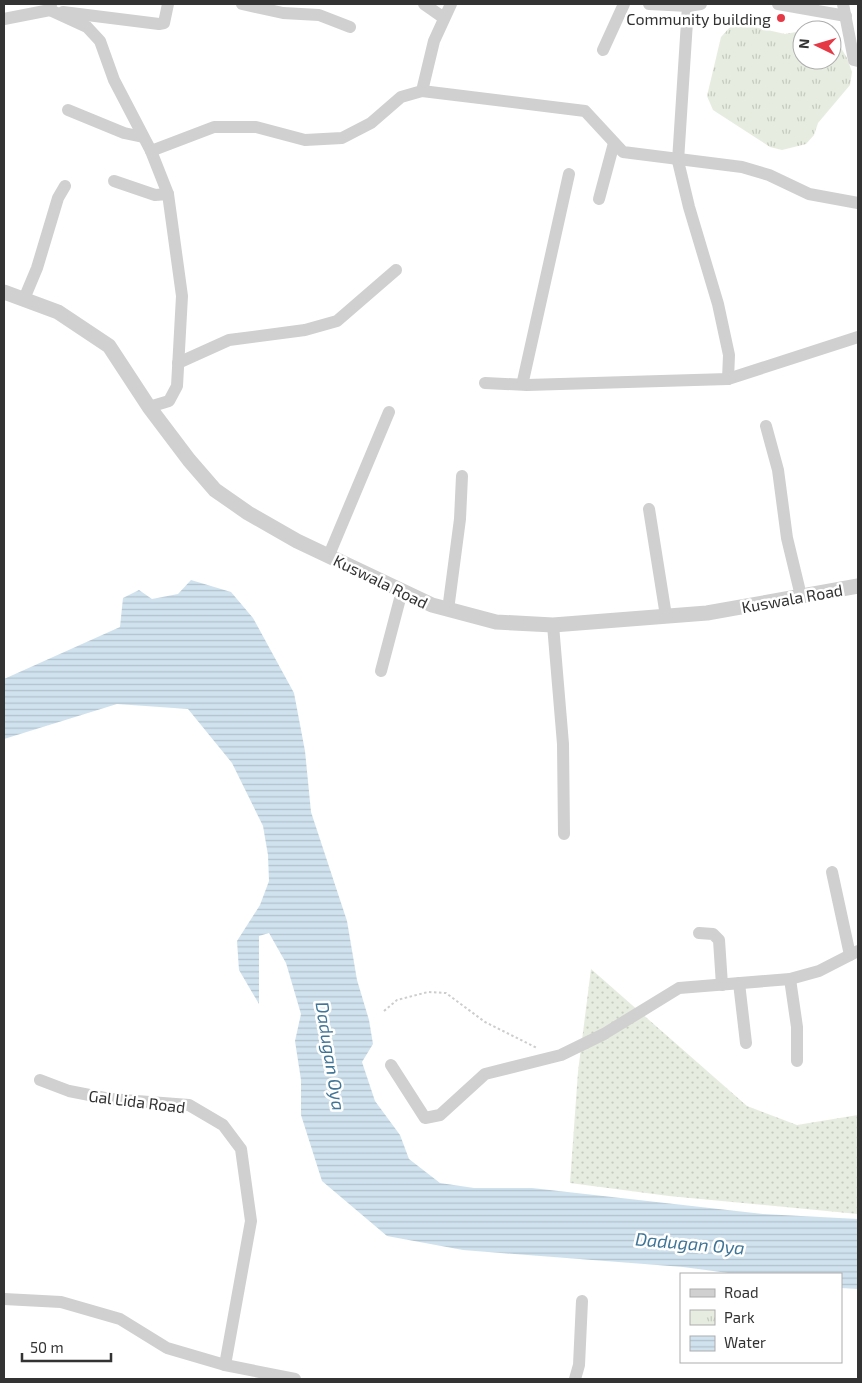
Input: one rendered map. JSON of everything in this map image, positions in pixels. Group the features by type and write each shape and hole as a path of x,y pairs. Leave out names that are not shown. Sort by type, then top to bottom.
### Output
{"street":[{"path":"4,19 51,7 159,24 164,23 168,4"},
{"path":"242,4 283,13 319,15 350,27"},
{"path":"424,4 444,18"},
{"path":"422,91 434,42 450,4"},
{"path":"603,50 624,4"},
{"path":"649,4 694,5 678,161 689,207 718,304 729,355 728,379"},
{"path":"778,4 845,10 854,60 858,61"},
{"path":"51,7 87,27 100,41 114,80 151,151 168,194 182,296 177,386 169,401 149,407"},
{"path":"151,151 214,128 256,127 306,140 342,138 371,123 402,97 422,91 585,111 624,152 678,161 742,167 769,175 809,194 858,203"},
{"path":"68,110 124,133 143,136"},
{"path":"599,199 614,143"},
{"path":"527,384 523,381 569,174"},
{"path":"114,181 155,195 168,194"},
{"path":"24,299 37,268 58,198 65,186"},
{"path":"178,363 229,340 296,332 337,321 396,270"},
{"name":"Kuswala Road","path":"4,292 58,312 109,346 149,407 188,460 215,490 248,513 297,541 432,606 496,622 553,625 734,609 858,586"},
{"path":"485,383 527,384 728,379 858,337"},
{"path":"329,556 389,412"},
{"path":"766,426 778,470 787,538 801,596"},
{"path":"448,610 460,519 462,476"},
{"path":"649,509 666,616"},
{"path":"381,671 402,591"},
{"path":"553,625 563,744 564,834"},
{"path":"392,1065 426,1118 440,1115 485,1074 561,1055 604,1034 679,988 790,979 819,971 854,953 832,872"},
{"path":"699,933 714,934 720,940 722,985"},
{"path":"790,979 797,1027 797,1061"},
{"path":"739,983 746,1043"},
{"name":"Gal Lida Road","path":"40,1080 68,1092 110,1099 189,1105 224,1125 240,1149 251,1221 225,1365"},
{"path":"4,1299 61,1302 120,1319 166,1348 225,1365 295,1379"},
{"path":"576,1379 579,1365 582,1301"}],"path":[{"path":"384,1011 397,1000 428,992 446,993 485,1022 538,1048"}],"green space":[{"path":"731,26 750,26 785,34 792,33 792,70 842,70 842,50 852,72 850,85 818,123 814,135 806,144 782,150 770,147 713,110 707,96 721,37"},
{"path":"591,969 747,1106 797,1125 858,1115 858,1214 669,1196 570,1183 578,1072"}],"water":[{"name":"Dadugan Oya","path":"191,580 231,592 253,618 294,693 305,751 311,812 347,921 357,980 369,1020 373,1044 362,1062 375,1101 400,1135 409,1159 440,1183 474,1188 532,1188 763,1214 858,1219 858,1289 842,1288 842,1273 728,1273 683,1267 463,1250 387,1236 322,1181 301,1115 301,1080 295,1041 301,1014 286,963 269,933 259,936 259,1004 239,970 237,941 260,905 269,881 268,855 263,826 232,763 188,709 117,704 4,739 4,679 120,627 123,598 139,590 152,599 178,594"}],"place":[{"name":"Community building","path":"781,18"}]}
